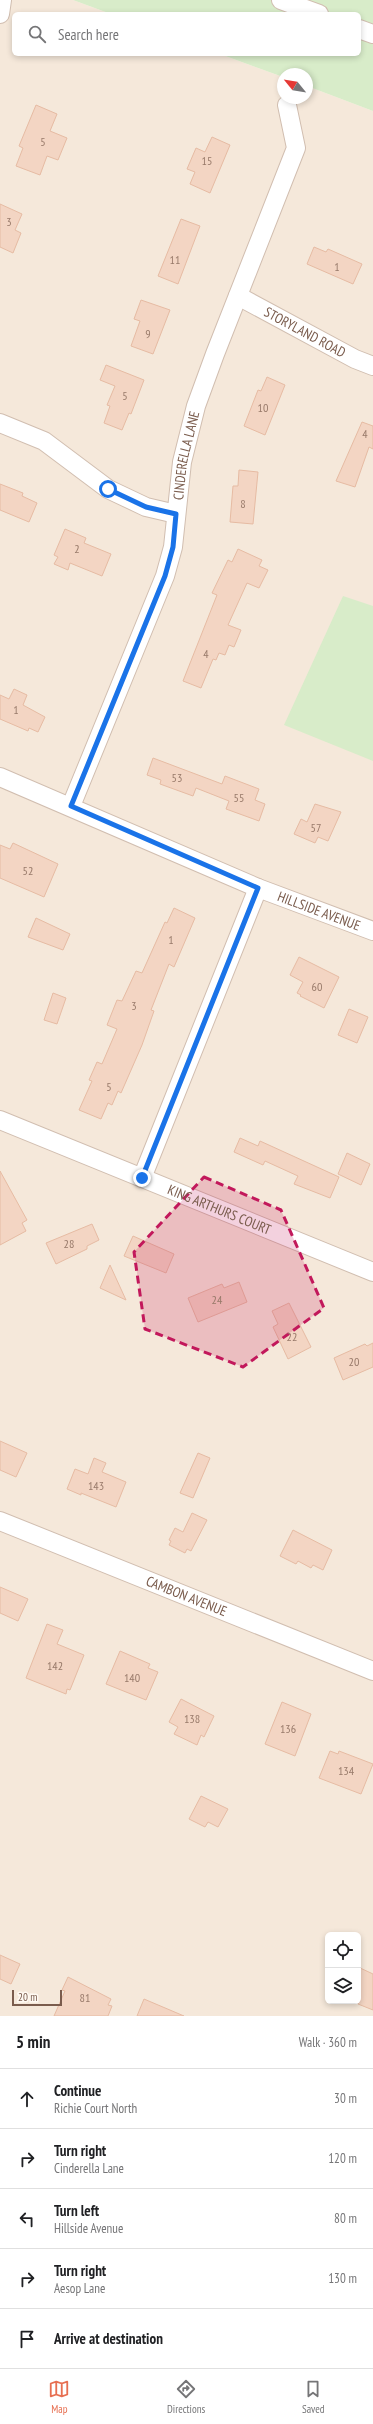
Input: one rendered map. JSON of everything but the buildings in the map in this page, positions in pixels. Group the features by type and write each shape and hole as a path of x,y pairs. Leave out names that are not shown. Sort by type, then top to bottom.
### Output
{"street":[{"path":"0,14 2,0"},
{"path":"281,0 314,12"},
{"path":"361,30 373,34"},
{"name":"CINDERELLA LANE","path":"71,806 165,576 173,547 182,462 196,406 296,148 287,106"},
{"name":"STORYLAND ROAD","path":"238,296 356,359 373,366"},
{"path":"0,423 44,441 108,489 146,507 176,514"},
{"name":"HILLSIDE AVENUE","path":"0,777 71,806 258,888 373,931"},
{"path":"142,1178 258,888"},
{"name":"KING ARTHURS COURT","path":"0,1120 373,1272"},
{"name":"CAMBON AVENUE","path":"0,1521 373,1671"}],"highlighted area":[{"path":"204,1177 281,1210 324,1308 243,1367 145,1329 134,1252"}],"shaded area":[{"path":"0,0 73,0 106,12 12,12 12,56 225,56 277,75 277,104 313,104 313,88 373,111 373,2016 0,2016"}],"green space":[{"path":"73,0 373,0 373,111 313,88 313,68 277,68 277,75 225,56 361,56 361,12 106,12"},
{"path":"343,596 373,606 373,761 284,725"}],"route":[{"path":"108,489 146,507 176,514 173,547 165,576 71,806 258,888 142,1178"}]}
